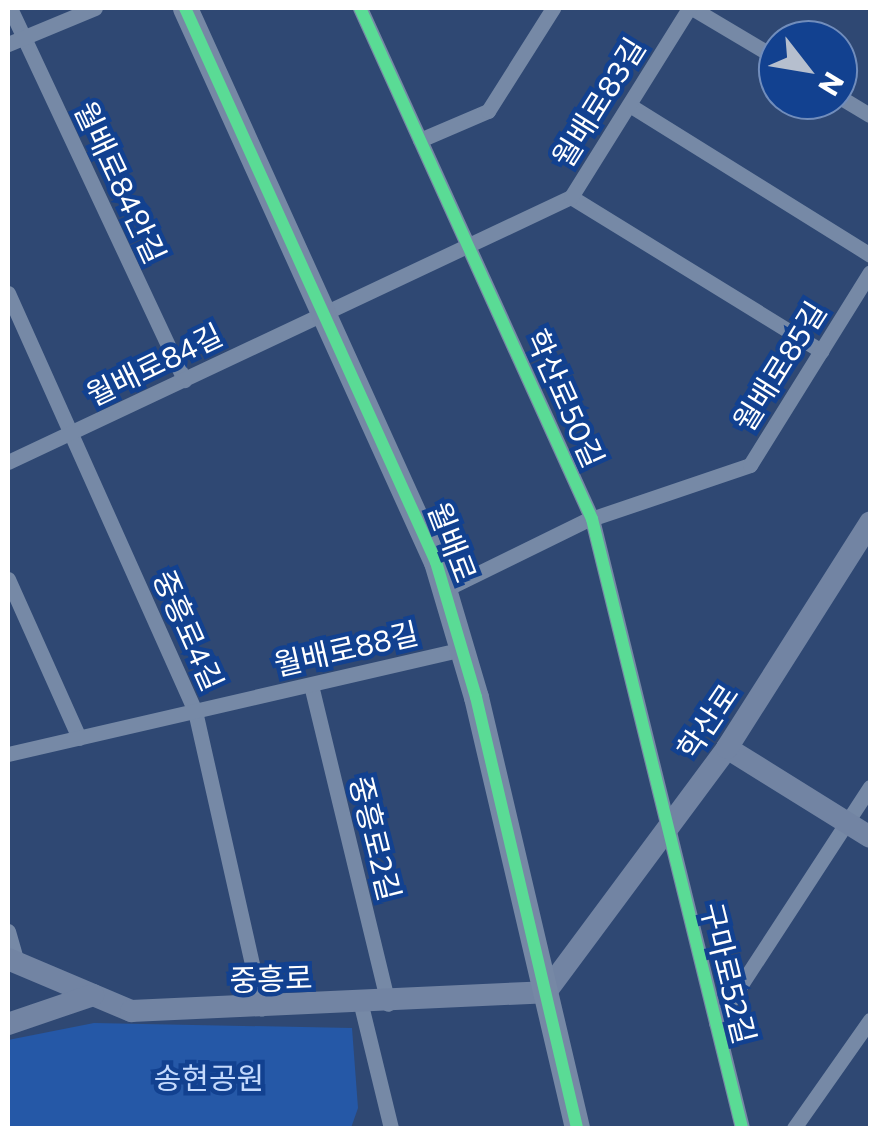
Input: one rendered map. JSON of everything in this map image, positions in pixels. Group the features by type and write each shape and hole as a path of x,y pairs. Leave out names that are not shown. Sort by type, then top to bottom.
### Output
{"main road":[{"name":"월배로","path":"184,8 446,589 464,649 577,1128"},
{"name":"학산로","path":"546,992 727,748 870,523"},
{"path":"727,748 870,836"},
{"name":"중흥로","path":"12,961 131,1012 388,1004 546,992"},
{"path":"8,1024 94,996"}],"street":[{"name":"월배로84안길","path":"10,8 15,41 184,380"},
{"path":"15,41 95,8"},
{"name":"학산로50길","path":"360,8 592,519 668,829"},
{"path":"420,140 488,111 554,8"},
{"path":"690,8 758,48"},
{"name":"월배로83길","path":"323,313 571,196 690,8"},
{"path":"631,106 870,256"},
{"path":"571,196 821,351"},
{"name":"월배로85길","path":"446,589 592,519 750,465 870,272"},
{"name":"중흥로4길","path":"8,293 15,330 72,434 195,711 262,1008"},
{"name":"월배로84길","path":"8,462 323,313"},
{"path":"8,579 79,738"},
{"name":"월배로88길","path":"8,754 464,649"},
{"name":"중흥로2길","path":"311,685 388,1004"},
{"path":"716,1023 870,787"},
{"name":"구마로52길","path":"668,829 742,1128"},
{"path":"8,931 12,961"},
{"path":"361,1005 391,1128"},
{"path":"794,1128 870,1020"}],"green space":[{"name":"송현공원","path":"94,1023 352,1028 358,1108 351,1128 8,1128 8,1040"}],"cycle path":[{"path":"185,8 436,562 476,697 577,1128"},
{"path":"360,8 592,519 742,1128"}]}
